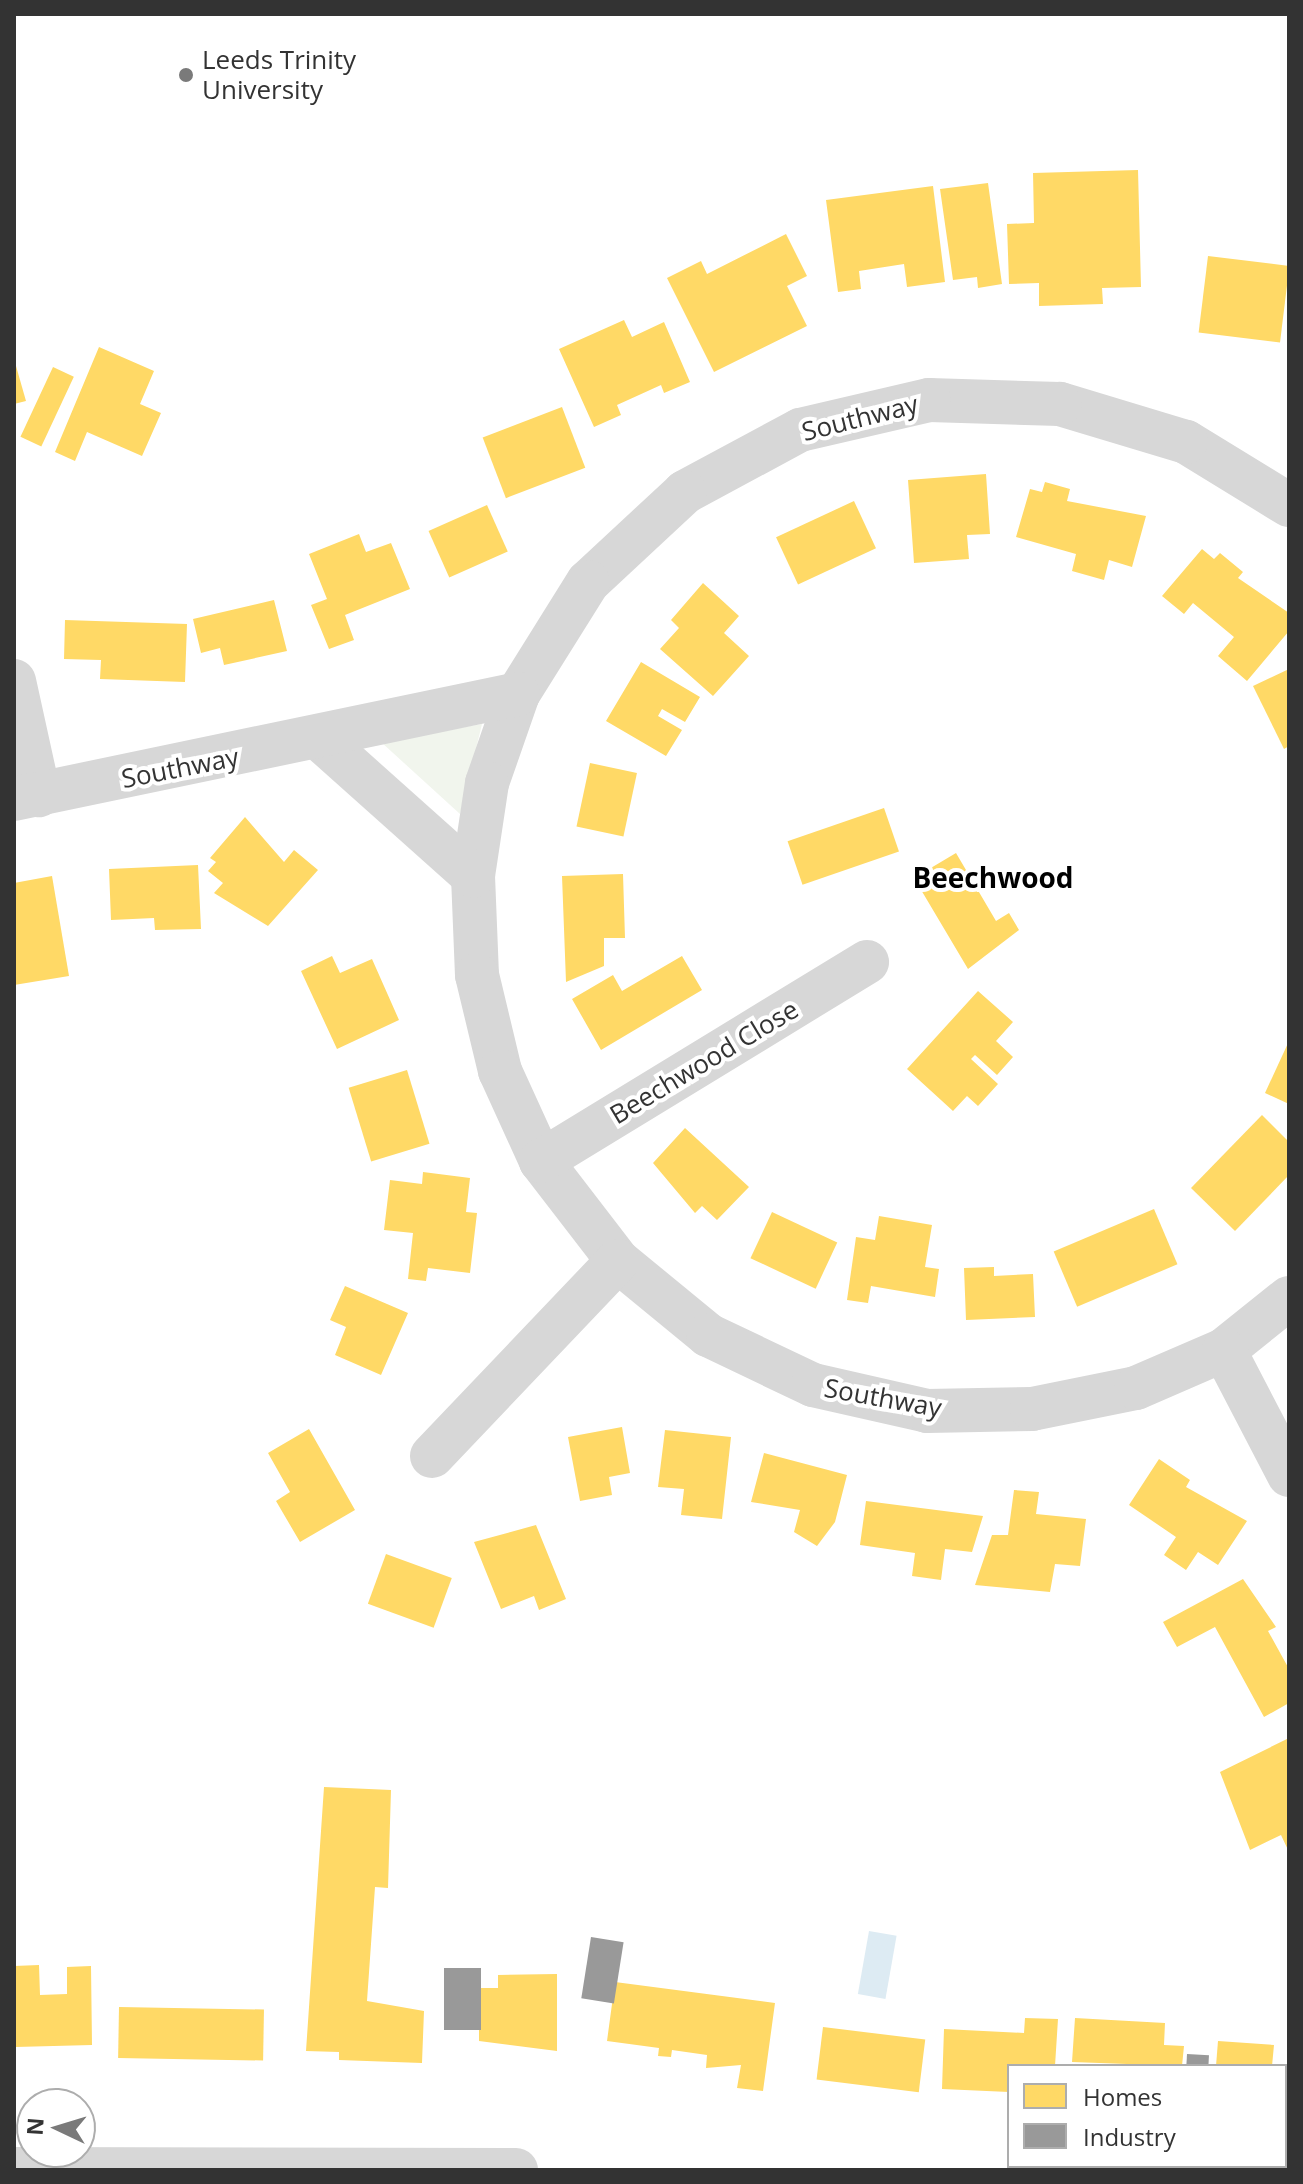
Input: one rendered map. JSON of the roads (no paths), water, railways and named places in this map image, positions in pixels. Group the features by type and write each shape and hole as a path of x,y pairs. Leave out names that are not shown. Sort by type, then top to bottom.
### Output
{"street":[{"name":"Southway","path":"1289,505 1186,442 1060,404 929,400 800,430 685,492 599,572 518,694 487,783 473,876 477,975 500,1071 541,1161 618,1261 708,1335 813,1385 927,1411 1032,1409 1136,1388 1224,1350 1289,1298"},
{"name":"Southway","path":"14,681 27,797 321,740 518,694"},
{"path":"321,740 473,876"},
{"name":"Beechwood Close","path":"541,1161 867,962"},
{"path":"432,1456 618,1261"},
{"path":"1224,1350 1289,1475"},
{"path":"14,2169 516,2170"}],"place":[{"name":"Leeds Trinity University","path":"186,75"}],"district":[{"name":"Beechwood","path":"993,877"}]}
